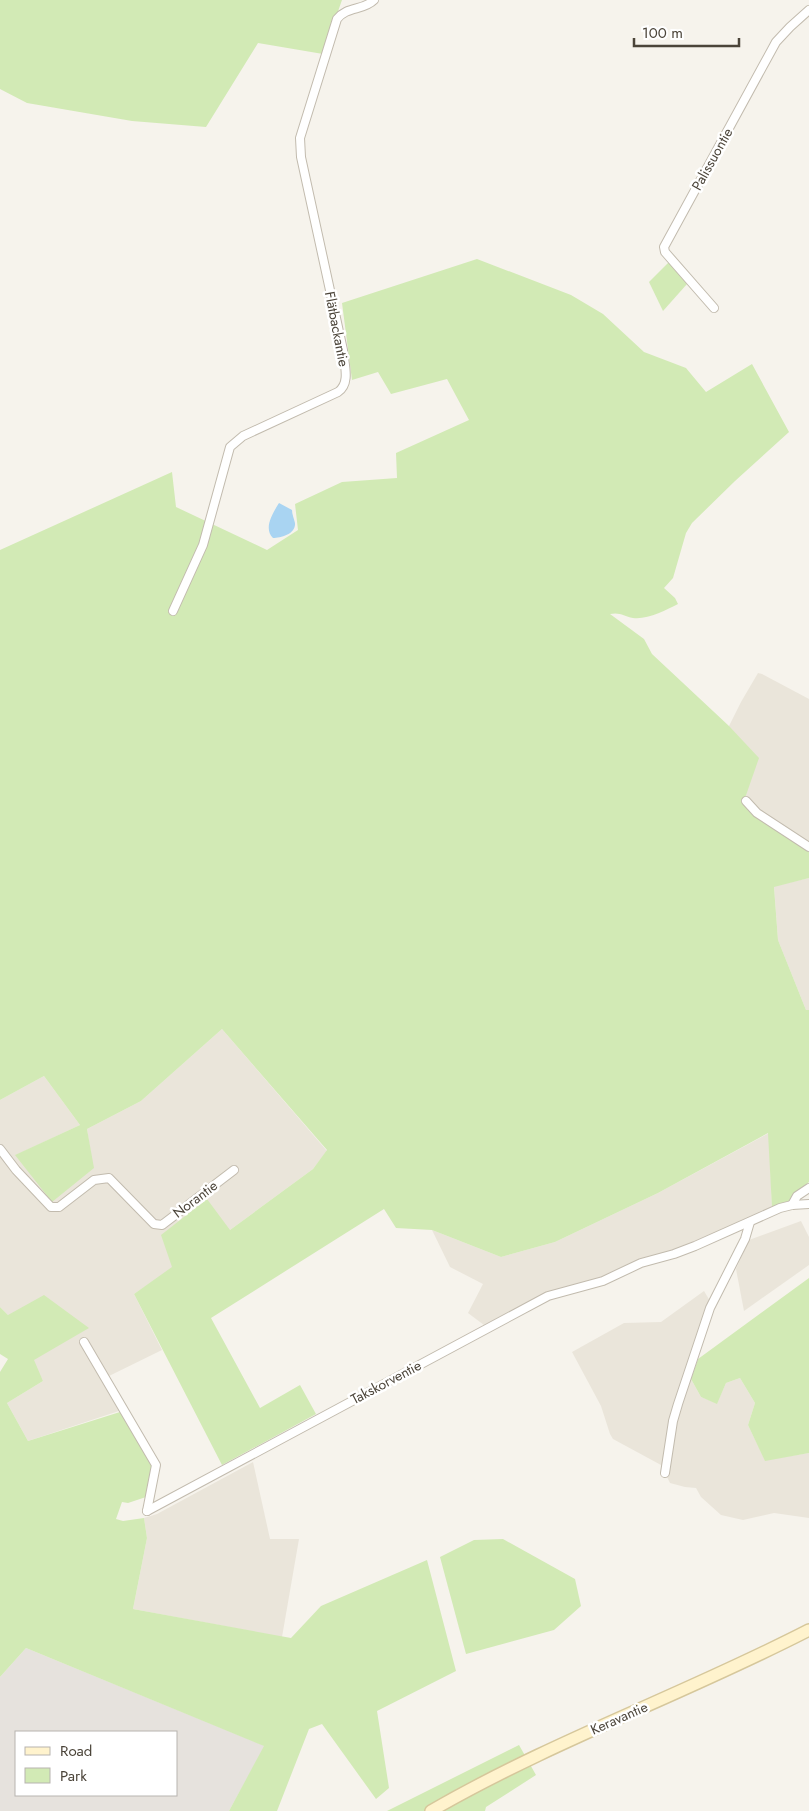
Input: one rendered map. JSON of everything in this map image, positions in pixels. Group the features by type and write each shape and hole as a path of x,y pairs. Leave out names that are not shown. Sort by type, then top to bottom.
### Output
{"main road":[{"name":"Keravantie","path":"431,1811 488,1780 574,1738 809,1630"}],"street":[{"name":"Flätbackantie","path":"174,611 202,545 230,447 243,436 338,392 346,382 343,350 301,157 300,138 337,20 346,11 367,5 374,0"},
{"name":"Palissuontie","path":"714,308 665,252 664,247 776,42 809,10"},
{"path":"746,801 757,813 809,847"},
{"name":"Norantie","path":"0,1149 16,1170 51,1207 59,1207 94,1180 109,1178 154,1224 162,1225 234,1170"},
{"path":"792,1205 797,1196 809,1188"},
{"name":"Takskorventie","path":"84,1342 156,1465 147,1511 542,1299 603,1281 641,1263 674,1254 780,1208 809,1204"},
{"path":"665,1473 673,1421 710,1308 741,1247 750,1222"}],"shaded area":[{"path":"758,673 809,699 809,849 744,801 729,726"},
{"path":"809,878 809,1010 806,1010 778,940 774,886"},
{"path":"222,1029 327,1151 313,1169 230,1230 134,1294 162,1350 109,1376 128,1408 28,1441 7,1403 43,1381 8,1315 0,1307 0,1100 44,1076 80,1125 16,1155 93,1168 87,1129 141,1101"},
{"path":"769,1133 772,1208 674,1250 637,1261 602,1278 546,1293 484,1325 468,1313 483,1284 450,1267 432,1230 501,1257 555,1242 658,1193"},
{"path":"801,1221 809,1237 809,1265 744,1311 736,1269 749,1240"},
{"path":"704,1291 710,1301 686,1370 701,1397 717,1403 726,1383 740,1378 755,1403 748,1425 765,1460 809,1453 809,1518 774,1513 743,1520 721,1515 701,1497 696,1488 670,1483 661,1465 613,1439 601,1406 572,1352 624,1323 661,1322"},
{"path":"253,1462 270,1539 299,1539 282,1637 133,1609 147,1538 144,1518 157,1514"},
{"path":"26,1648 265,1746 229,1811 0,1811 0,1677"}],"green space":[{"path":"0,0 342,0 323,54 258,43 206,127 132,121 27,103 0,89"},
{"path":"477,259 571,295 603,314 644,352 686,368 706,392 752,364 789,432 692,523 686,533 673,578 664,588 675,598 678,604 644,618 610,614 644,639 652,654 729,726 759,758 744,801 809,849 809,878 774,887 778,940 806,1010 809,1010 809,1182 794,1194 789,1201 772,1208 768,1133 658,1193 555,1242 501,1257 432,1230 396,1228 384,1209 211,1318 260,1408 300,1385 316,1414 222,1465 134,1294 172,1267 161,1235 207,1199 230,1230 313,1169 327,1150 222,1029 141,1101 87,1129 94,1168 52,1202 15,1155 80,1125 44,1076 0,1100 0,550 172,472 176,507 267,550 298,530 295,504 342,482 397,478 396,453 469,420 447,379 391,394 378,372 352,380 342,303"},
{"path":"669,262 687,284 663,311 649,282"},
{"path":"809,1278 809,1453 765,1461 748,1425 755,1403 740,1378 726,1383 717,1404 701,1397 691,1379 698,1359"},
{"path":"44,1295 89,1328 34,1360 43,1381 7,1403 28,1441 120,1412 153,1466 146,1497 128,1503 122,1502 116,1519 123,1521 144,1518 147,1538 133,1609 291,1638 321,1606 427,1560 456,1671 377,1711 389,1788 376,1799 322,1724 309,1729 277,1811 229,1811 264,1746 26,1648 0,1677 0,1372 8,1359 0,1354 0,1307 8,1315"},
{"path":"503,1539 575,1579 581,1606 554,1630 466,1654 440,1557 474,1540"},
{"path":"519,1745 536,1775 486,1807 485,1811 387,1811"}],"water":[{"path":"279,503 292,510 295,527 287,535 273,538 270,534 269,525"}]}
